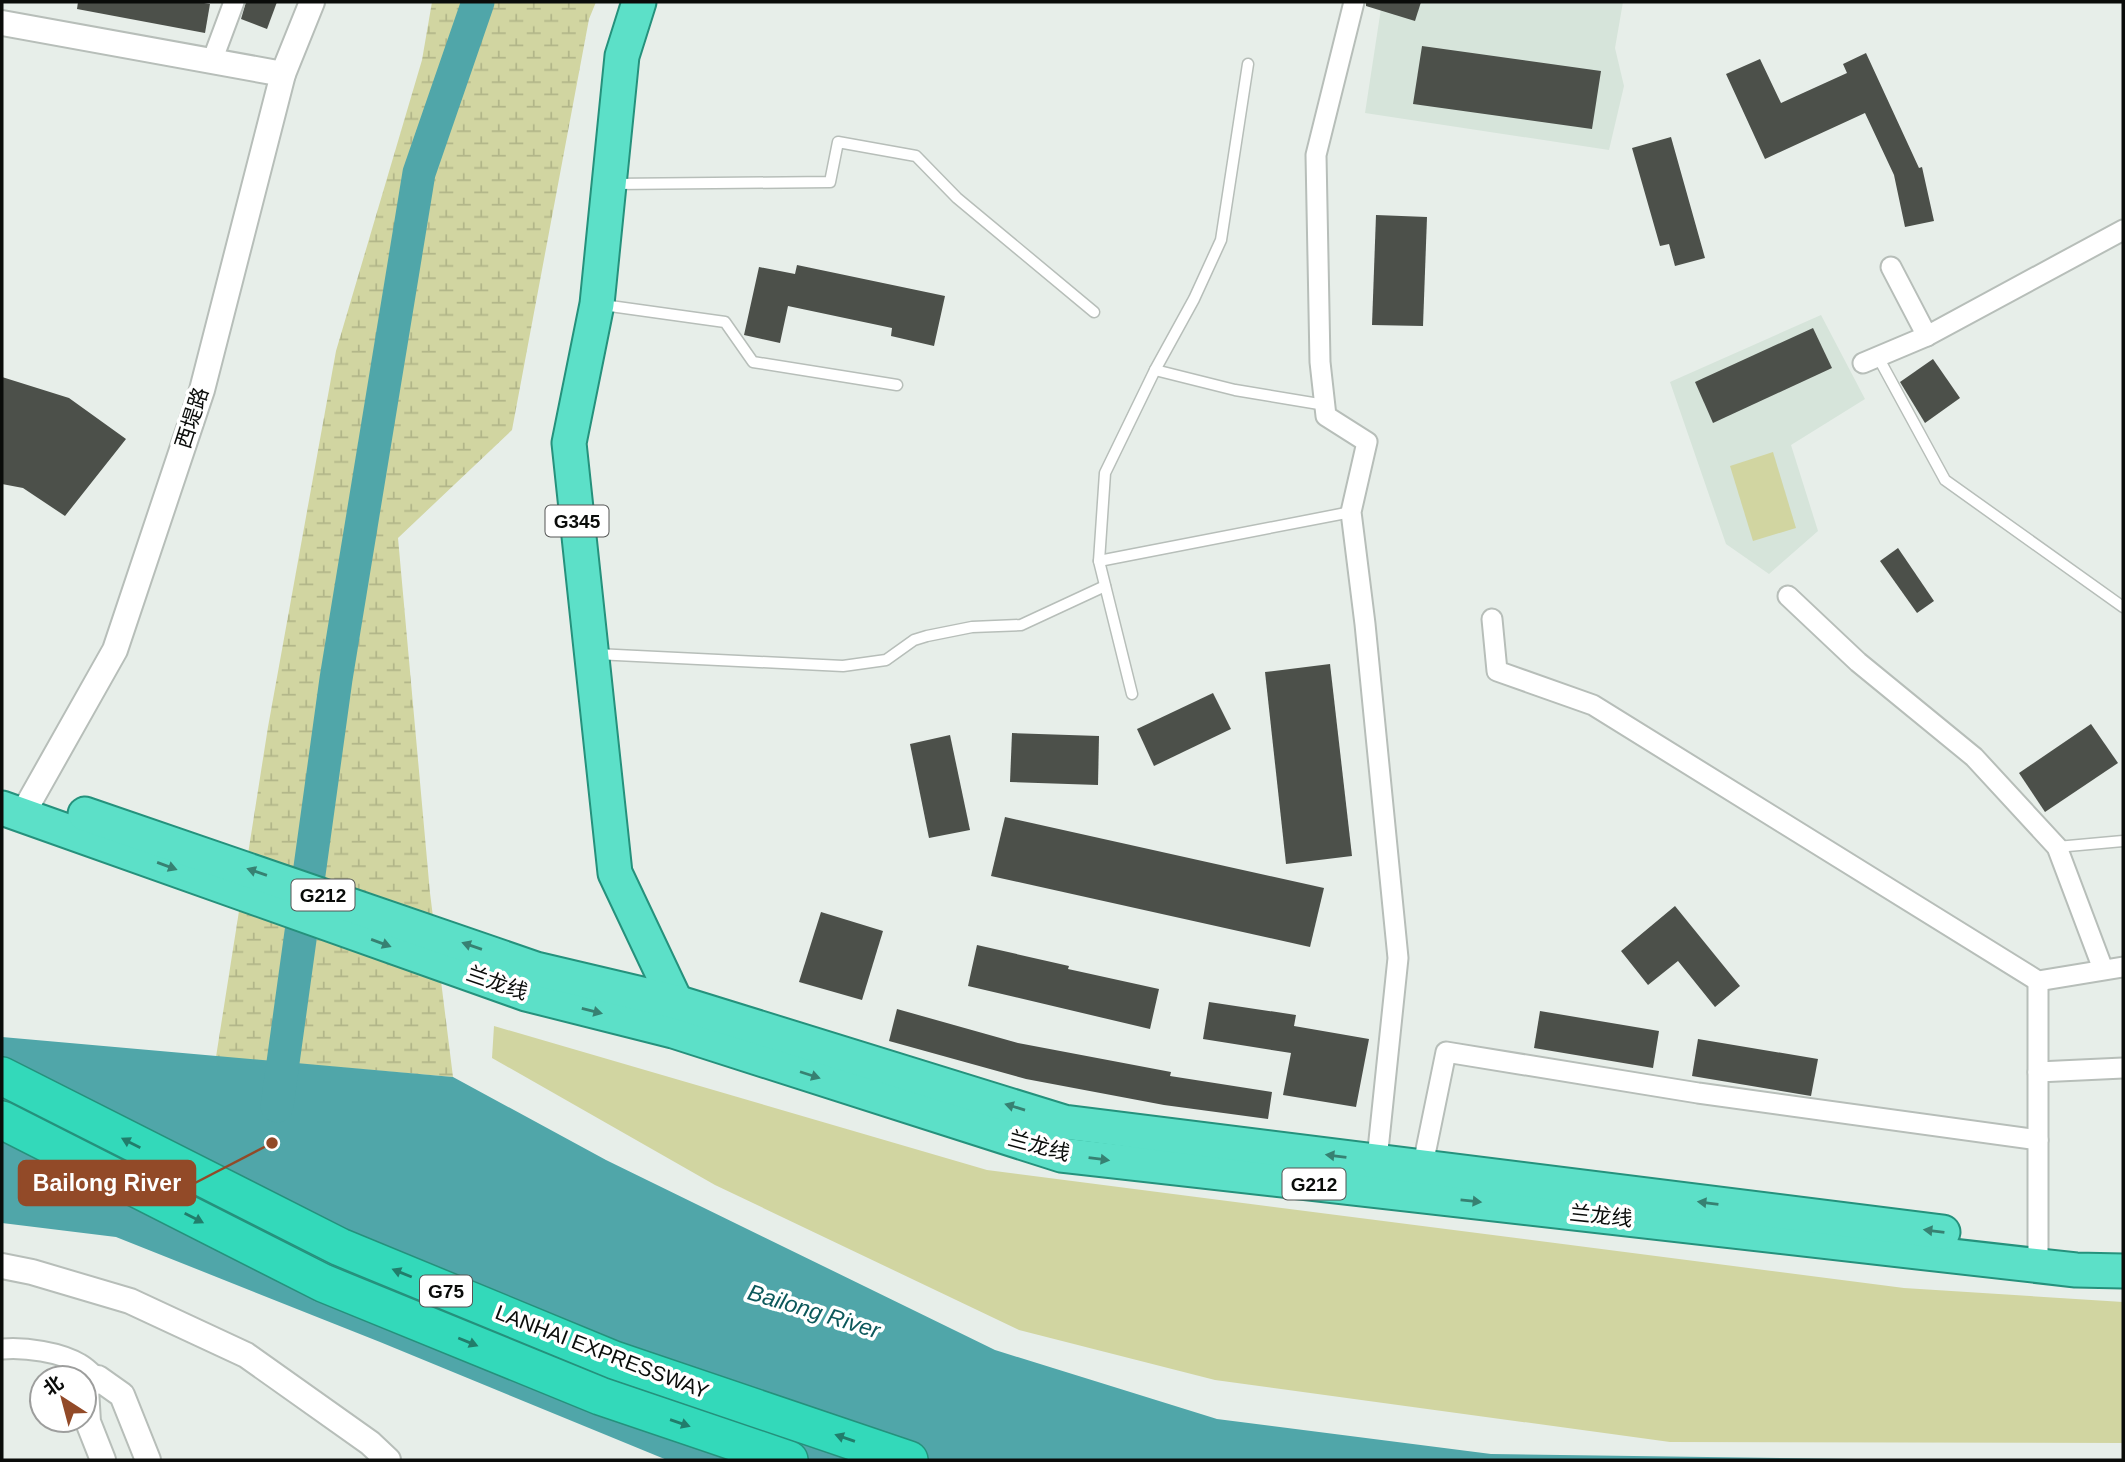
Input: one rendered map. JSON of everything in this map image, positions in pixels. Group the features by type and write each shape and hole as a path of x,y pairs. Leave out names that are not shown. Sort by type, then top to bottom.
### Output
{"highway":[{"name":"G345","path":"639,2 622,56 597,304 569,443 615,873 674,1017"},
{"name":"兰龙线","path":"14,802 531,981 1064,1122 1377,1176 2038,1255 2123,1252"},
{"name":"LANHAI EXPRESSWAY","path":"2,1076 340,1247 614,1360 909,1460"},
{"name":"LANHAI EXPRESSWAY","path":"2,1120 323,1283 600,1396 789,1460"},
{"name":"兰龙线","path":"2038,1255 2076,1270 2123,1271"}],"street":[{"path":"212,61 234,2"},
{"name":"西堤路","path":"14,802 116,650 202,390 283,74 312,2"},
{"path":"1354,2 1317,155 1320,362 1326,416 1367,442 1351,512 1365,624 1398,958 1377,1176"},
{"path":"2,23 283,74"},
{"path":"1871,360 1927,336 2123,230"},
{"path":"1891,267 1927,336"},
{"path":"1788,596 1858,662 1974,757 2057,847 2103,970"},
{"path":"1492,619 1497,671 1593,705 2038,981 2123,967"},
{"path":"2038,981 2038,1255"},
{"path":"1420,1181 1446,1052 1698,1093 2038,1140"},
{"path":"2038,1072 2123,1068"},
{"path":"2,1266 32,1272 130,1301 246,1355 370,1443 388,1460"},
{"path":"2,1349 17,1348 47,1353 80,1364"},
{"path":"98,1378 122,1395 148,1460"},
{"path":"93,1434 103,1460"}],"lane":[{"path":"1132,694 1099,561 1105,473 1155,370 1194,299 1221,240 1248,64"},
{"path":"609,184 830,182 838,142 916,156 957,198 1094,312"},
{"path":"597,304 725,322 753,362 897,385"},
{"path":"1871,360 1945,480 2123,607"},
{"path":"1155,370 1235,390 1325,405"},
{"path":"1099,561 1351,512"},
{"path":"592,654 843,666 886,660 915,640 928,636 972,628 1021,625 1105,586"},
{"path":"2057,847 2123,841"}],"shaded area":[{"path":"1382,2 1623,2 1615,48 1624,86 1609,150 1365,113"},
{"path":"1821,315 1865,399 1791,445 1818,531 1769,574 1726,544 1670,382"}],"green space":[{"path":"432,2 596,2 589,19 512,430 398,538 430,893 453,1077 216,1057 268,727 336,351 422,60"},
{"path":"1773,452 1796,528 1753,541 1730,466"},
{"path":"494,1026 987,1170 1904,1288 2123,1302 2123,1443 1670,1442 1215,1380 1019,1330 715,1185 492,1058"}],"water":[{"path":"2,1037 453,1077 606,1160 995,1350 1217,1419 1491,1454 1933,1460 667,1460 116,1237 2,1223"}],"building":[{"path":"78,2 210,4 205,33 77,9"},
{"path":"246,2 277,2 267,29 241,19"},
{"path":"1366,2 1421,2 1415,21 1366,6"},
{"path":"1422,46 1601,71 1592,129 1413,104"},
{"path":"1866,53 1919,168 1922,167 1934,221 1905,227 1894,175 1865,113 1765,159 1726,74 1760,59 1781,103 1847,73 1843,64"},
{"path":"1671,137 1705,258 1675,266 1669,244 1660,246 1632,148"},
{"path":"1376,215 1427,217 1423,326 1372,325"},
{"path":"797,265 945,296 934,346 891,336 892,328 788,306 780,343 744,335 759,267 795,274"},
{"path":"1813,328 1832,368 1713,423 1695,382"},
{"path":"1933,359 1960,398 1925,423 1900,382"},
{"path":"2,377 69,398 126,439 65,516 23,488 2,484"},
{"path":"1898,548 1934,601 1917,613 1880,561"},
{"path":"1330,664 1352,856 1286,864 1265,672"},
{"path":"1213,693 1231,729 1154,766 1137,729"},
{"path":"2091,724 2118,763 2045,812 2019,773"},
{"path":"1012,733 1099,736 1098,785 1010,782"},
{"path":"950,735 970,830 929,838 910,744"},
{"path":"1005,817 1324,888 1310,947 991,876"},
{"path":"1675,906 1740,986 1715,1007 1678,961 1648,985 1621,951"},
{"path":"821,912 883,931 862,1000 799,982"},
{"path":"977,945 1159,989 1150,1029 968,986"},
{"path":"1209,1002 1296,1015 1294,1026 1369,1039 1356,1107 1283,1095 1291,1053 1203,1039"},
{"path":"897,1009 1018,1043 1171,1072 1170,1076 1272,1092 1268,1119 1164,1105 1026,1079 889,1041"},
{"path":"1540,1011 1659,1031 1653,1068 1534,1048"},
{"path":"1698,1039 1818,1059 1811,1096 1692,1076"}],"waterway":[{"path":"277,1106 336,679 419,173 478,2"}],"place":[{"name":"Bailong River","path":"272,1143"}]}
